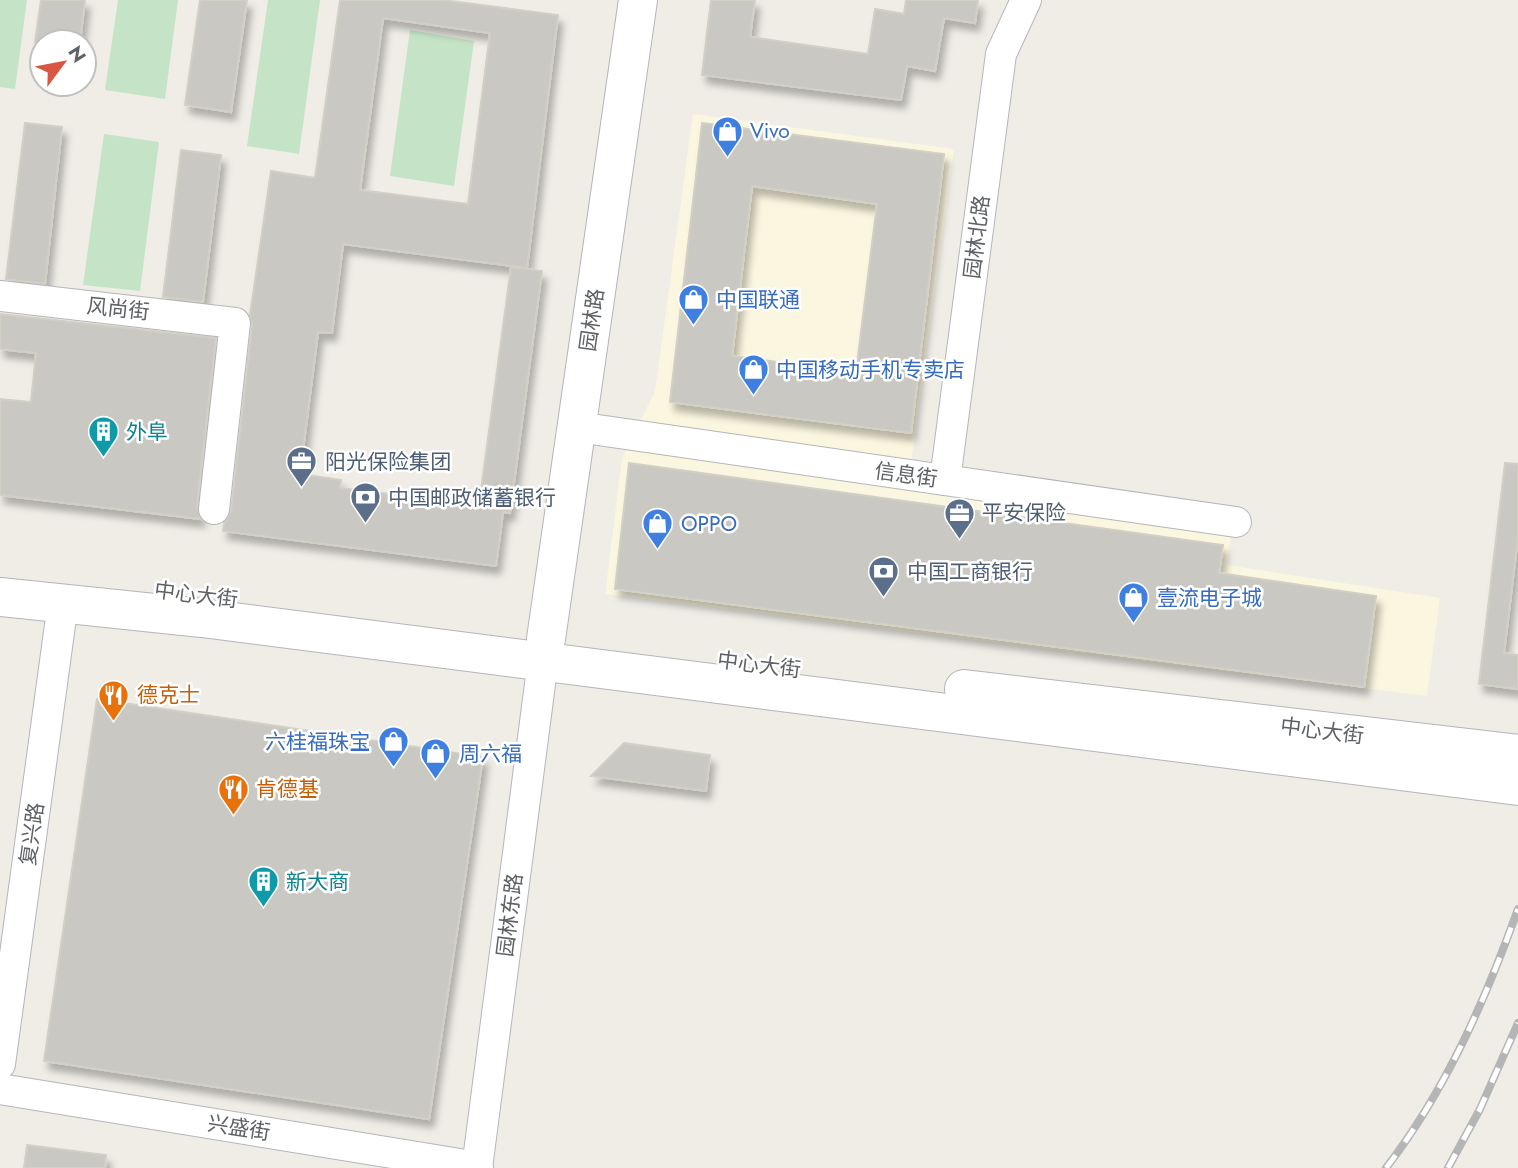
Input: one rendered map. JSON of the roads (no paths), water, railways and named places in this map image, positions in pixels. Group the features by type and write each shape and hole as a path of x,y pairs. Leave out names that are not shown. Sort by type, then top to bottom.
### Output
{"main road":[{"name":"园林路","path":"545,650 638,0"},
{"name":"中心大街","path":"0,571 1518,786"},
{"name":"中心大街","path":"0,597 545,650 1518,754"}],"street":[{"name":"园林北路","path":"945,480 1001,54 1026,0"},
{"name":"风尚街","path":"0,296 235,323 214,509"},
{"name":"信息街","path":"577,427 1236,522"},
{"name":"复兴路","path":"0,1064 63,603"},
{"name":"园林东路","path":"477,1168 545,650"},
{"name":"兴盛街","path":"0,1089 477,1168"}],"railway":[{"path":"1386,1168 1427,1108 1462,1044 1478,1011 1518,909"},
{"path":"1448,1168 1480,1109 1518,1023"}],"place":[{"name":"Vivo","path":"727,158"},
{"name":"中国联通","path":"693,327"},
{"name":"中国移动手机专卖店","path":"753,397"},
{"name":"外阜","path":"103,459"},
{"name":"阳光保险集团","path":"302,489"},
{"name":"中国邮政储蓄银行","path":"365,525"},
{"name":"平安保险","path":"959,540"},
{"name":"OPPO","path":"658,551"},
{"name":"中国工商银行","path":"884,599"},
{"name":"壹流电子城","path":"1134,625"},
{"name":"德克士","path":"114,722"},
{"name":"六桂福珠宝","path":"393,769"},
{"name":"周六福","path":"436,781"},
{"name":"肯德基","path":"233,816"},
{"name":"新大商","path":"263,909"}]}
